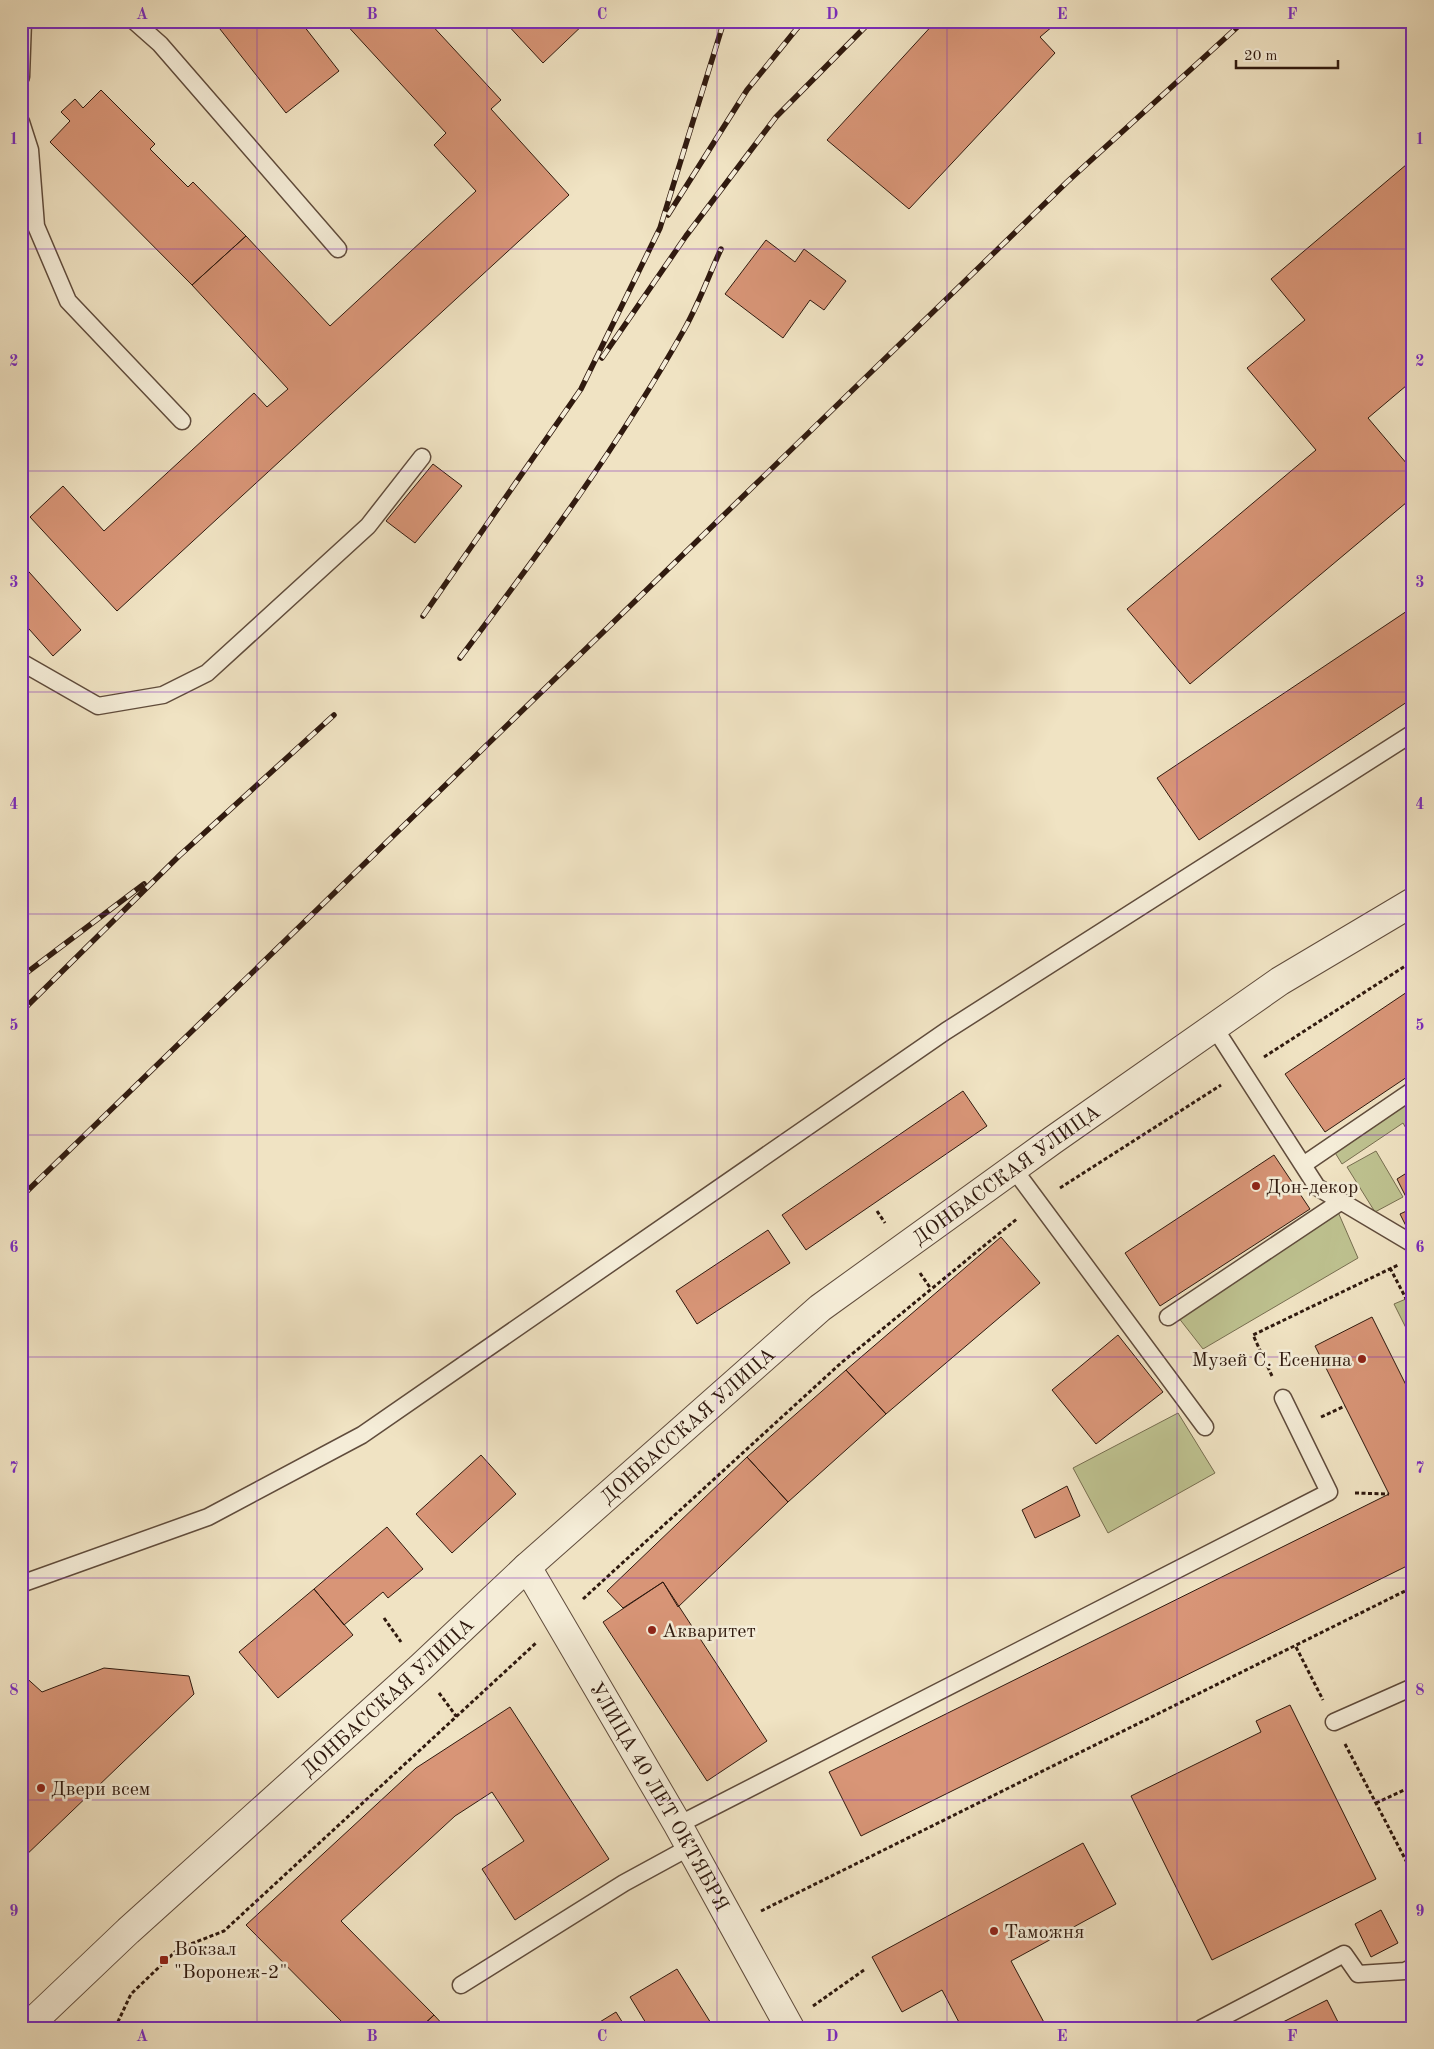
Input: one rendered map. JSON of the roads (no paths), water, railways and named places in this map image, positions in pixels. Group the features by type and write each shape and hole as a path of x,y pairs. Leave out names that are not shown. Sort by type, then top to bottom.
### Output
{"street":[{"name":"ДОНБАССКАЯ УЛИЦА","path":"26,2028 128,1931 420,1668 527,1567 820,1308 1280,980 1413,902"},
{"name":"УЛИЦА 40 ЛЕТ ОКТЯБРЯ","path":"527,1567 560,1620 684,1836 789,2025"}],"lane":[{"path":"21,77 23,21"},
{"path":"134,21 160,44 338,249"},
{"path":"21,122 30,150 36,226 68,301 182,421"},
{"path":"21,662 34,672 98,706 163,695 207,673 368,526 422,457"},
{"path":"21,1584 208,1517 362,1435 946,1031 1413,733"},
{"path":"1214,1027 1318,1187 1340,1202 1413,1244"},
{"path":"1303,1164 1413,1090"},
{"path":"1014,1168 1205,1427"},
{"path":"1168,1317 1340,1202"},
{"path":"460,1985 624,1884 684,1836 1329,1492 1283,1398"},
{"path":"1334,1722 1413,1686"},
{"path":"1202,2028 1344,1954 1358,1974 1405,1971 1413,1967"}],"railway":[{"path":"423,616 581,389 660,228 724,21"},
{"path":"668,215 747,90 803,21"},
{"path":"602,358 686,236 776,117 871,21"},
{"path":"21,1197 1067,182 1244,21"},
{"path":"460,658 549,538 634,414 690,318 721,249"},
{"path":"21,1012 179,856 334,715"},
{"path":"21,977 144,884"}],"place":[{"name":"Дон-декор","path":"1256,1186"},
{"name":"Музей С. Есенина","path":"1362,1359"},
{"name":"Акваритет","path":"652,1630"},
{"name":"Двери всем","path":"41,1788"},
{"name":"Таможня","path":"994,1931"},
{"name":"Вокзал \"Воронеж-2\"","path":"164,1960"}]}
